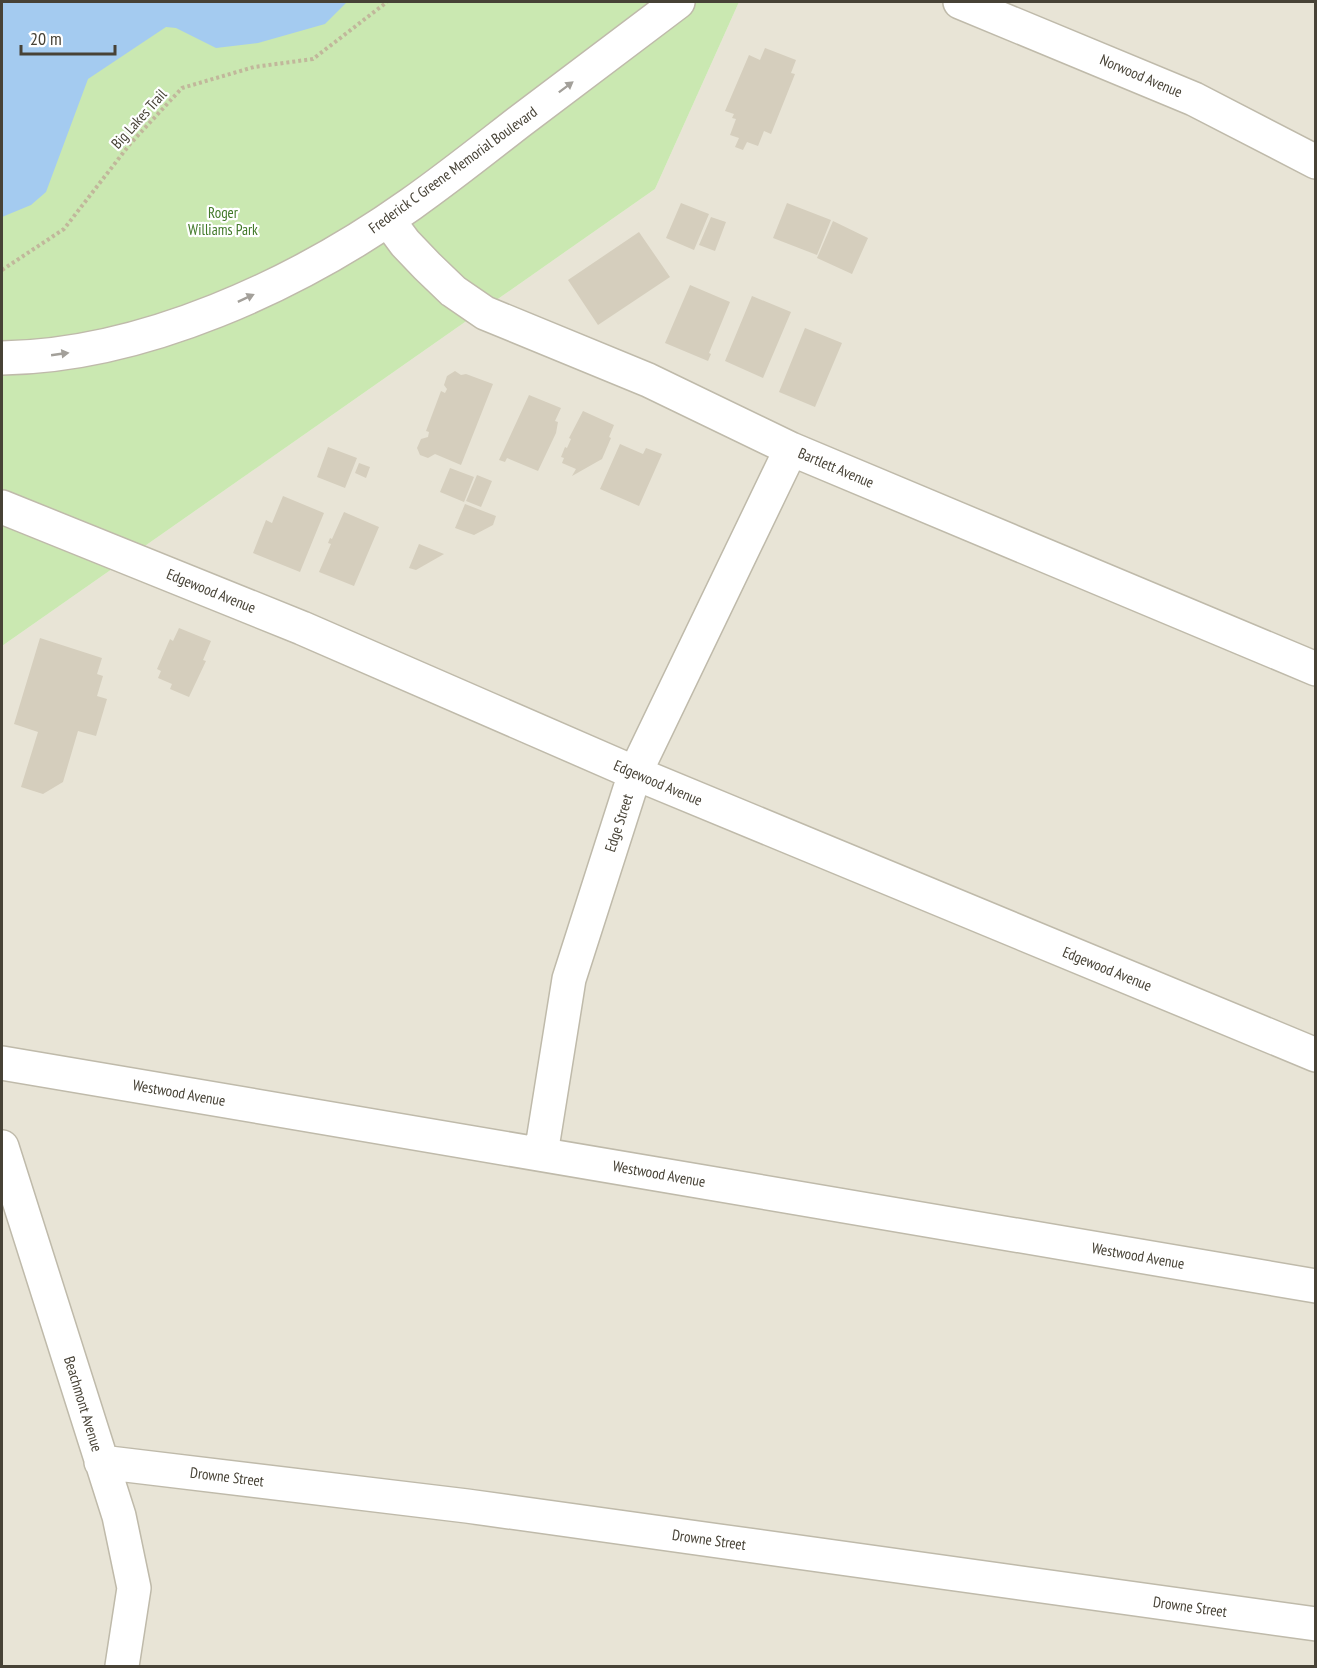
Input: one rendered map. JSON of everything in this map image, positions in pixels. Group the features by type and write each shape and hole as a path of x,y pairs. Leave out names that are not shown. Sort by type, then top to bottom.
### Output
{"street":[{"name":"Frederick C Greene Memorial Boulevard","path":"4,367 126,342 237,302 286,278 388,220 678,2"},
{"name":"Norwood Avenue","path":"960,2 1194,99 1316,162"},
{"name":"Bartlett Avenue","path":"388,220 405,243 453,291 485,313 648,380 791,449 1316,669"},
{"name":"Edge Street","path":"542,1154 568,980 635,773 791,449"},
{"name":"Edgewood Avenue","path":"2,507 302,628 635,773 1316,1055"},
{"name":"Westwood Avenue","path":"2,1063 1316,1286"},
{"name":"Beachmont Avenue","path":"2,1147 119,1516 134,1588 122,1666"},
{"name":"Drowne Street","path":"101,1462 467,1506 1316,1624"}],"path":[{"name":"Big Lakes Trail","path":"2,270 64,229 130,144 182,88 254,68 313,58 387,2"}],"shaded area":[{"path":"739,2 1315,2 1315,1666 2,1666 2,646 655,189"}],"green space":[{"name":"Roger Williams Park","path":"2,2 739,2 655,189 2,646"}],"water":[{"path":"2,2 347,2 325,24 258,43 216,48 176,28 166,27 88,79 46,192 31,205 2,217"}],"building":[{"path":"765,48 796,60 791,73 795,74 771,134 764,131 758,146 747,142 743,150 735,147 739,138 730,135 736,119 732,118 734,114 725,111 749,55 760,60"},
{"path":"681,203 709,214 694,250 666,238"},
{"path":"787,203 831,220 817,255 773,238"},
{"path":"711,217 726,222 715,251 699,245"},
{"path":"833,221 868,238 852,274 817,258"},
{"path":"639,232 670,277 598,325 568,280"},
{"path":"690,285 730,302 709,353 711,354 708,361 665,343"},
{"path":"752,296 791,312 763,378 725,361"},
{"path":"805,328 842,343 815,407 779,392"},
{"path":"455,371 461,375 466,374 493,384 461,465 435,454 428,458 420,455 417,448 421,439 428,437 429,432 426,431 441,391 445,393 447,389 444,385 447,376"},
{"path":"529,395 561,408 555,421 558,422 556,433 538,471 507,458 505,462 499,460"},
{"path":"583,411 614,425 602,459 572,476 576,469 562,463 564,458 561,457"},
{"path":"620,444 643,454 646,448 662,454 639,506 600,489"},
{"path":"328,447 357,458 345,488 317,477"},
{"path":"359,463 370,467 366,478 355,473"},
{"path":"450,468 474,477 464,502 440,492"},
{"path":"477,475 492,481 481,507 466,501"},
{"path":"283,496 324,513 300,572 253,553 266,520 272,523"},
{"path":"465,504 496,516 493,525 474,535 455,528"},
{"path":"344,512 379,527 354,586 319,572 331,544 328,543 330,538 332,539"},
{"path":"419,544 444,554 416,570 409,568"},
{"path":"179,628 211,641 203,660 206,661 189,697 170,689 172,684 158,678 161,671 157,669 170,639 173,641"},
{"path":"40,638 102,658 97,674 103,676 97,696 107,699 96,736 78,731 63,782 43,794 21,787 38,732 14,724"}]}
